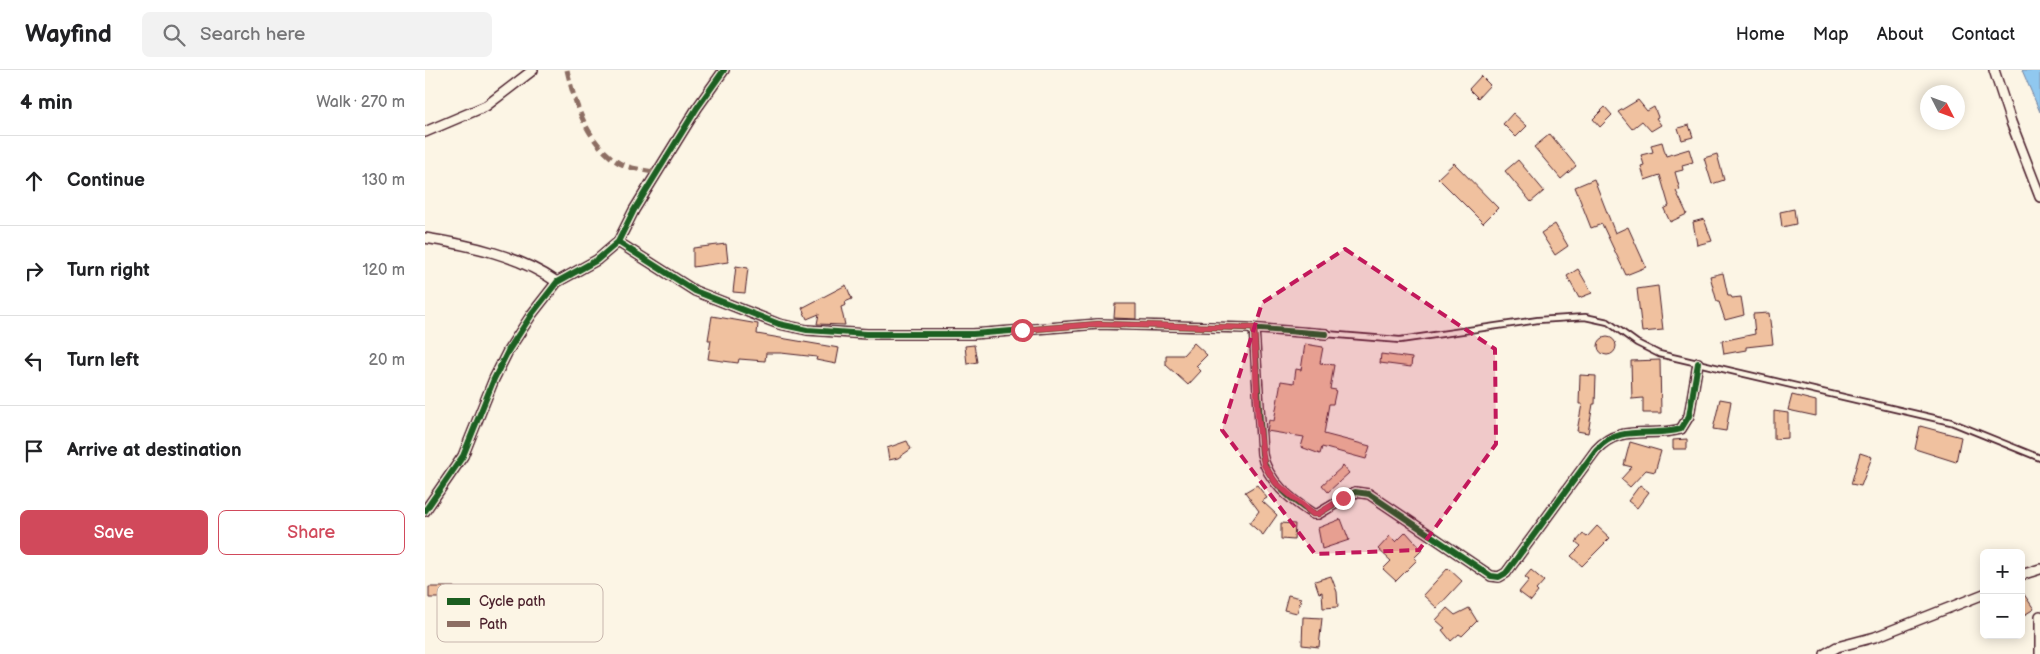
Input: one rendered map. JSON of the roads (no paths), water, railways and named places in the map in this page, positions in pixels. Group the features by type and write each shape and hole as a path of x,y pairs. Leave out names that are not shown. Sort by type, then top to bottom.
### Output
{"street":[{"path":"425,132 486,106 533,70"},
{"path":"425,511 463,456 508,351 532,314 557,282 597,260 618,242 634,210 723,70"},
{"path":"1994,70 2011,122 2040,196"},
{"path":"425,238 451,242 521,262 535,267 557,282"},
{"path":"618,242 695,291 779,324 807,330 867,334 973,334 1098,324 1254,328 1326,334"},
{"path":"1254,328 1262,454 1264,465 1276,483 1313,514 1318,514 1355,492 1369,494 1491,576 1499,577 1506,573 1596,450 1608,438 1622,434 1669,433 1681,429 1689,416 1699,363"},
{"path":"2025,574 2040,569"},
{"path":"1825,654 1837,647 1875,637 1980,596"},
{"path":"2040,616 2040,654"}],"lane":[{"path":"1326,334 1400,340 1538,320 1585,317 1608,322 1637,343 1659,354 1951,422 2040,458"}],"water":[{"path":"2022,70 2040,70 2040,112"}]}
